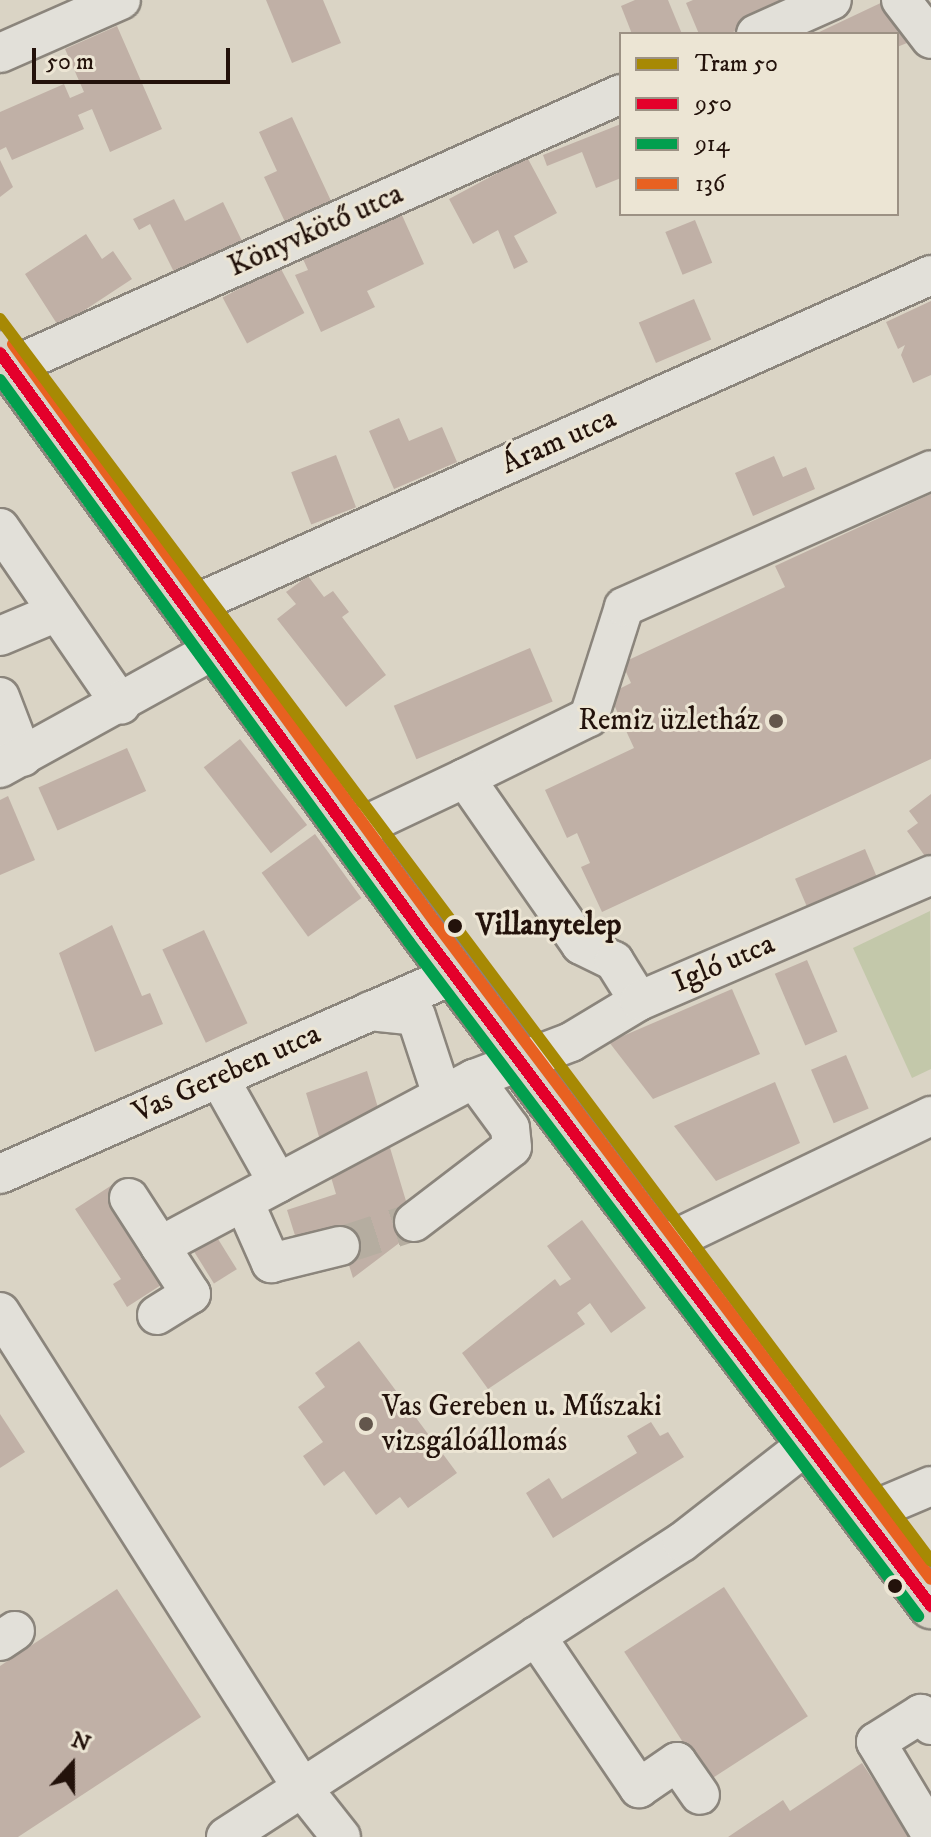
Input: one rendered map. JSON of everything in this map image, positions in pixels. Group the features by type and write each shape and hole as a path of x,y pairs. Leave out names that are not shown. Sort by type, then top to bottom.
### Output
{"main road":[{"path":"5,360 353,831 454,975 813,1440 931,1606"}],"street":[{"path":"0,53 121,0"},
{"path":"760,32 832,0"},
{"path":"901,0 931,39"},
{"name":"Könyvkötő utca","path":"5,360 619,95"},
{"name":"Áram utca","path":"186,608 931,275"},
{"path":"353,831 589,717 624,607 931,470"},
{"path":"0,528 121,705"},
{"path":"0,636 57,612"},
{"path":"0,697 11,762 121,705 216,649"},
{"path":"465,778 581,945 614,961 639,1001"},
{"name":"Igló utca","path":"160,1246 458,1087 593,1032 639,1001 931,875"},
{"name":"Vas Gereben utca","path":"0,1174 454,975"},
{"path":"368,1011 400,1008 416,1016 458,1087 510,1128 512,1147 414,1222"},
{"path":"219,1078 278,1183"},
{"path":"661,1246 931,1116"},
{"path":"129,1198 191,1294 157,1315"},
{"path":"244,1202 271,1263 340,1246"},
{"path":"0,1312 303,1789 341,1837"},
{"path":"226,1837 682,1542 813,1440"},
{"path":"867,1513 931,1486"},
{"path":"536,1636 639,1788 677,1762 700,1795"},
{"path":"931,1725 921,1714 876,1742 931,1834"}],"green space":[{"path":"930,911 931,1069 912,1078 853,948"}],"building":[{"path":"266,0 323,0 341,43 292,63"},
{"path":"635,0 668,0 681,32 631,32 621,6"},
{"path":"693,0 795,0 797,6 733,32 698,32 686,3"},
{"path":"887,0 907,43 899,46 899,32 819,32"},
{"path":"117,26 162,129 110,152 92,109 78,115 84,129 12,160 6,147 0,150 0,112 64,84 70,98 84,92 65,49"},
{"path":"292,117 332,203 286,224 264,177 277,171 259,132"},
{"path":"619,125 619,179 596,188 582,152 547,166 543,155"},
{"path":"527,157 557,213 514,236 528,262 514,269 498,230 473,244 449,199"},
{"path":"0,160 13,187 0,197"},
{"path":"174,199 185,221 223,202 242,241 175,274 150,224 139,230 133,219"},
{"path":"401,213 424,264 367,291 375,307 321,332 295,275 308,270 303,259"},
{"path":"695,220 712,263 683,275 665,232"},
{"path":"86,234 102,259 113,251 132,279 59,327 25,274"},
{"path":"280,267 304,313 247,343 223,298"},
{"path":"694,299 711,340 656,363 639,322"},
{"path":"931,301 931,375 913,383 901,355 905,345 898,349 886,322"},
{"path":"399,418 409,441 442,427 457,462 394,489 369,431"},
{"path":"336,455 356,507 311,524 291,472"},
{"path":"774,456 783,477 806,467 815,489 753,516 735,473"},
{"name":"Remiz üzletház","path":"931,494 931,759 602,912 581,867 590,863 577,833 567,838 545,790 634,748 609,694 631,683 622,663 785,587 775,566"},
{"path":"308,576 324,597 333,591 349,612 342,617 386,675 346,707 277,619 296,604 286,592"},
{"path":"530,648 553,701 416,759 394,706"},
{"path":"240,739 307,825 271,853 204,767"},
{"path":"127,748 146,791 58,830 38,787"},
{"path":"931,794 931,856 927,859 907,831 918,823 909,811"},
{"path":"8,796 35,860 0,875 0,800"},
{"path":"315,834 361,898 308,937 262,873"},
{"path":"865,849 880,885 810,915 795,879"},
{"path":"112,925 142,996 150,993 163,1024 95,1052 59,953"},
{"path":"204,930 248,1023 206,1043 162,949"},
{"path":"807,960 837,1032 805,1045 775,974"},
{"path":"732,989 760,1054 653,1099 609,1042"},
{"path":"846,1055 869,1108 834,1123 811,1070"},
{"path":"367,1071 415,1231 353,1278 339,1233 298,1245 287,1210 336,1194 306,1093"},
{"path":"775,1082 800,1143 716,1181 674,1126"},
{"path":"112,1185 172,1278 127,1307 113,1284 121,1279 75,1209"},
{"path":"582,1220 646,1308 611,1333 590,1303 577,1313 585,1324 488,1389 462,1353 555,1279 560,1286 571,1279 547,1246"},
{"path":"213,1231 237,1269 214,1283 190,1245"},
{"name":"Vas Gereben u. Műszaki vizsgálóállomás","path":"359,1341 457,1473 408,1508 400,1497 376,1515 344,1471 324,1486 303,1456 323,1442 298,1407 325,1387 315,1373"},
{"path":"0,1414 25,1452 0,1468"},
{"path":"651,1422 660,1436 668,1432 684,1457 553,1538 526,1493 549,1478 562,1499 637,1453 627,1436"},
{"path":"724,1587 808,1716 708,1781 624,1652"},
{"path":"117,1589 201,1717 18,1837 0,1837 0,1666"},
{"path":"862,1763 911,1837 728,1837 783,1800 790,1811"}],"tunnel":[{"path":"340,1246 414,1222"}],"tram line":[{"name":"50","path":"0,319 931,1561"}],"transit line":[{"name":"136","path":"13,344 435,922 931,1579"},
{"name":"950","path":"0,353 422,932 931,1606"},
{"name":"914","path":"0,380 409,942 918,1616"}],"place":[{"name":"Remiz üzletház","path":"776,721"},
{"name":"Villanytelep","path":"455,926"},
{"name":"Vas Gereben u. Műszaki vizsgálóállomás","path":"366,1424"}]}
